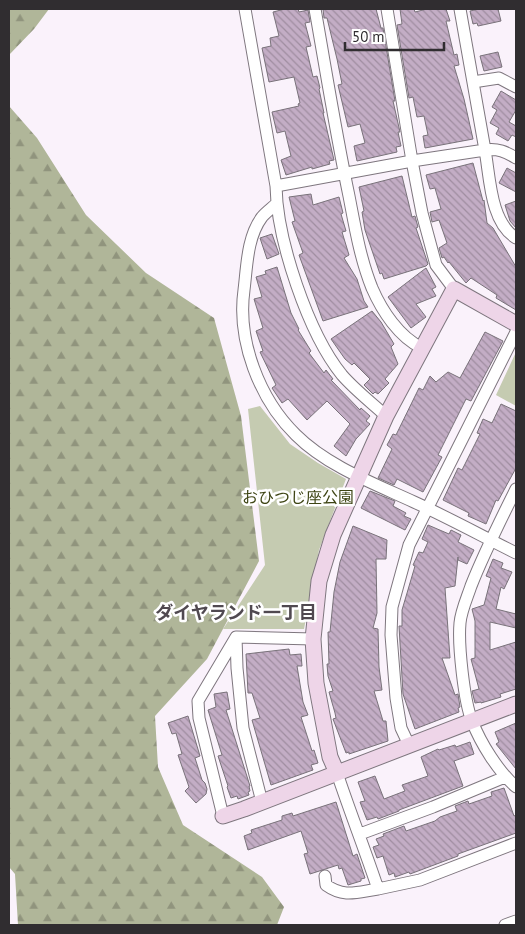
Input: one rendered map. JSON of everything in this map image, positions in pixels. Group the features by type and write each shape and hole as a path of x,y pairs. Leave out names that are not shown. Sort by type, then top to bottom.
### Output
{"street":[{"path":"244,9 276,186 276,204 290,263 302,300 326,350 342,375 386,416"},
{"path":"315,9 344,174 361,254 372,288 383,308 412,344 422,348"},
{"path":"387,9 412,161 422,213 436,265 454,289 516,324"},
{"path":"460,9 497,213 508,233 516,238"},
{"path":"473,82 499,78 516,87"},
{"path":"276,186 494,148 516,158"},
{"path":"276,204 262,217 251,238 241,306 249,352 267,398 295,435 316,452 360,477 428,508 516,553"},
{"path":"378,889 360,834 354,823 330,757 316,683 313,639 319,581 333,535 386,416 454,289"},
{"path":"409,745 401,728 396,698 391,635 392,607 409,545 516,332"},
{"path":"516,489 490,540 460,622 461,657 471,720 491,757 505,777 516,787"},
{"path":"236,637 313,639"},
{"path":"236,637 243,728 262,802"},
{"path":"236,637 198,701 199,718 223,816 516,704"},
{"path":"360,834 434,807 505,777"},
{"path":"325,876 326,885 342,893 378,889 420,880 516,843"},
{"path":"505,925 516,921"}],"green space":[{"path":"9,9 49,9 34,29 9,55"},
{"path":"9,106 37,138 86,215 146,273 214,318 241,416 259,561 207,659 155,716 158,767 183,825 262,877 284,907 277,925 18,925 15,874 9,867"},
{"path":"516,352 516,406 496,395"},
{"name":"おひつじ座公園","path":"260,406 290,444 346,479 319,550 304,629 223,629 265,565 248,409"}],"building":[{"path":"285,9 298,9 299,12 308,10 310,22 305,23 311,46 306,47 313,77 317,76 320,88 323,113 334,160 329,161 330,164 286,175 281,160 291,156 285,131 277,133 272,112 299,106 298,104 300,103 294,77 269,82 262,48 271,46 270,38 279,36 273,12"},
{"path":"323,9 376,9 381,28 383,28 395,101 393,101 400,132 398,132 401,146 396,147 397,152 357,161 354,146 365,143 360,124 348,127 338,85 342,84 337,59"},
{"path":"400,9 414,9 415,12 427,9 446,9 450,21 446,21 454,55 457,54 459,65 454,66 473,139 425,148 423,136 428,135 424,116 417,117 413,97 409,98 397,25 402,24"},
{"path":"498,9 501,21 478,26 477,23 473,24 470,11"},
{"path":"498,52 502,67 484,71 480,56"},
{"path":"501,91 516,100 516,110 509,122 516,126 516,137 512,135 508,141 496,134 499,128 490,123 497,110 492,107"},
{"path":"473,163 484,200 487,223 493,228 516,267 516,310 496,298 497,295 471,278 466,283 449,262 444,257 442,258 439,248 447,243 439,220 432,222 430,212 441,209 435,188 430,189 426,175"},
{"path":"507,168 516,173 516,192 499,183"},
{"path":"402,176 412,217 415,216 418,227 416,228 428,264 384,279 382,273 380,274 365,230 362,212 364,211 359,187"},
{"path":"311,194 313,205 339,197 346,231 342,232 349,255 344,258 357,279 364,301 368,307 323,321 299,255 303,253 292,222 295,221 289,197"},
{"path":"516,201 516,228 510,221 505,205"},
{"path":"272,234 279,254 267,259 260,238"},
{"path":"277,267 291,313 298,330 311,351 309,353 324,373 326,370 333,379 331,380 360,410 361,408 370,416 366,421 370,424 356,439 346,456 334,446 350,424 327,401 307,420 288,399 282,403 272,388 276,385 260,352 263,351 256,331 263,328 254,299 262,297 256,277 266,274 265,271"},
{"path":"426,268 436,287 432,289 436,296 416,304 426,317 411,328 388,297"},
{"path":"372,311 394,344 391,347 398,364 385,379 389,383 378,394 375,392 373,394 364,385 370,379 354,363 352,365 345,359 331,339"},
{"path":"485,332 503,341 471,401 466,399 438,455 442,457 423,492 397,479 394,485 378,478 392,449 387,445 393,434 396,435 419,388 423,390 430,376 436,382 448,372 460,378"},
{"path":"501,404 516,411 516,468 498,501 496,500 486,524 468,516 469,513 443,500 458,468 462,470 480,434 477,433 483,419 492,423"},
{"path":"370,491 395,501 393,506 406,513 404,516 411,519 405,530 361,508"},
{"path":"428,525 449,534 451,530 461,535 458,542 474,550 467,564 458,560 458,557 455,586 445,588 450,658 442,658 455,695 458,694 459,712 415,729 403,694 399,626 402,626 402,610 415,566 413,565 419,552 423,553 428,542 422,539"},
{"path":"353,526 387,540 386,559 376,559 377,613 373,628 378,629 382,690 374,691 383,721 386,721 388,741 349,754 349,752 346,753 333,719 336,718 329,692 333,691 328,676 327,664 329,664 328,632 330,632 334,592 340,562"},
{"path":"493,559 503,563 501,568 512,572 504,589 501,587 496,609 516,614 516,628 490,622 490,650 516,642 516,689 500,694 501,697 475,703 472,691 479,689 471,659 475,658 475,621 472,609 484,605 491,578 486,576"},
{"path":"289,649 290,655 301,654 302,666 297,666 303,702 308,715 301,717 318,763 311,765 313,770 271,785 252,720 260,718 252,693 248,693 246,654"},
{"path":"227,692 230,709 226,710 250,786 249,795 238,799 237,796 231,798 227,787 218,756 222,755 208,710 216,707 214,694"},
{"path":"188,716 200,756 195,758 207,789 206,794 196,803 185,791 189,787 178,755 182,754 176,733 172,734 168,723"},
{"path":"516,723 516,769 496,744 499,742 495,732"},
{"path":"470,742 474,754 454,761 463,786 378,819 377,817 367,820 360,802 365,801 358,782 375,776 384,799 405,791 402,785 428,776 421,757 438,749 455,745 456,747"},
{"path":"504,788 514,816 516,815 516,833 410,874 409,872 395,877 394,873 389,875 383,856 377,858 373,847 379,845 376,839 384,836 383,834 404,826 406,831 435,821 440,817 457,811 455,806 468,801 469,804 492,796 491,792"},
{"path":"336,802 353,856 357,854 365,878 361,879 361,881 348,885 342,868 339,869 338,865 310,874 304,854 308,853 301,831 248,850 244,836 252,833 251,830 282,820 282,816 292,813 293,816"}],"district":[{"name":"ダイヤランド一丁目","path":"236,612"}]}
